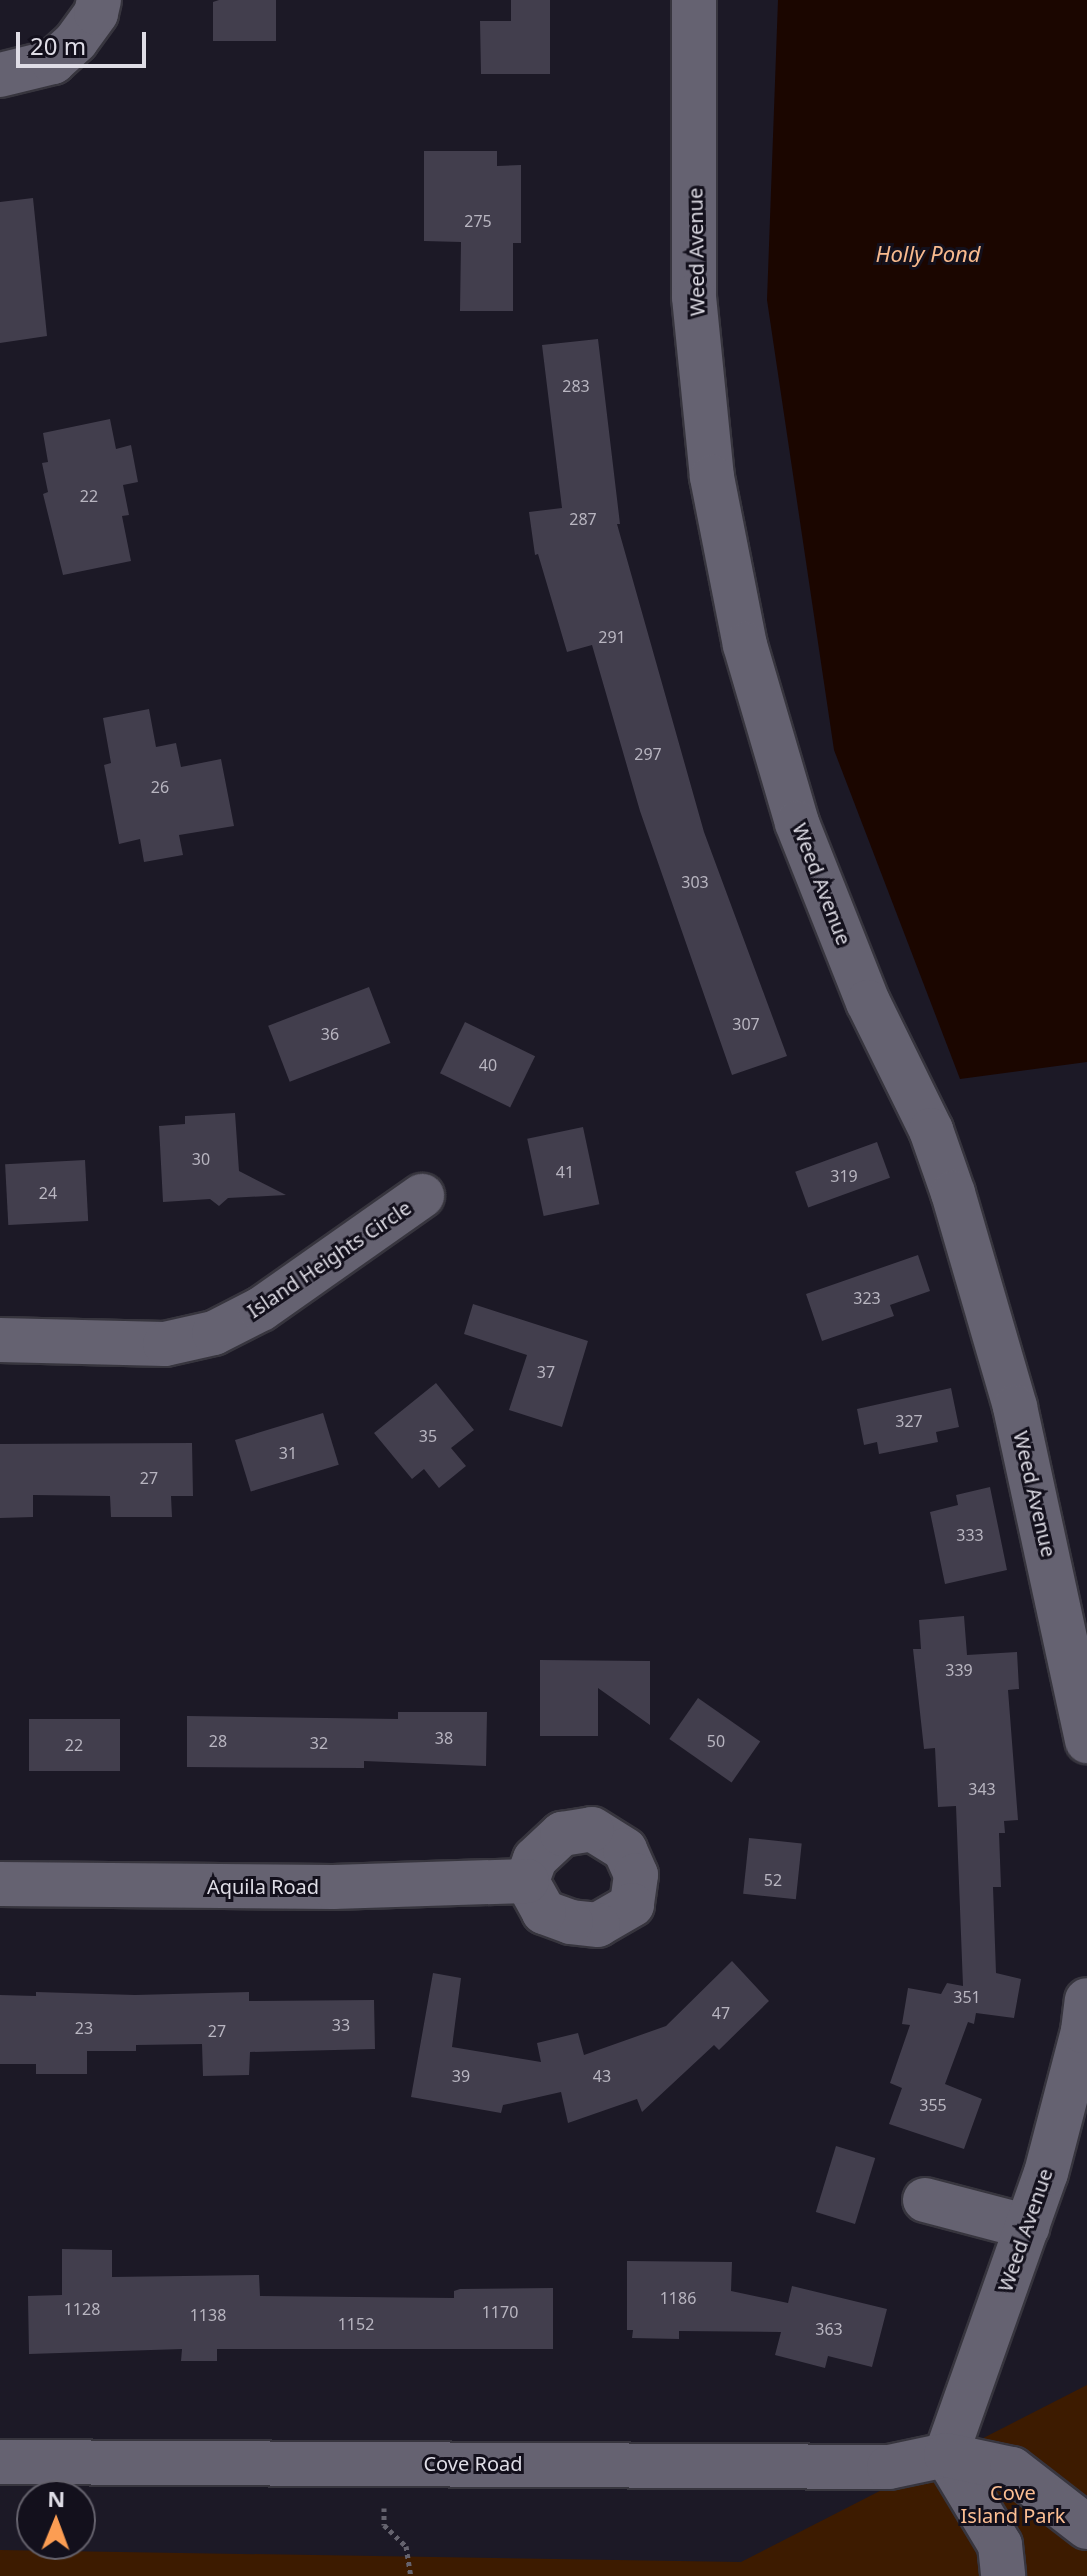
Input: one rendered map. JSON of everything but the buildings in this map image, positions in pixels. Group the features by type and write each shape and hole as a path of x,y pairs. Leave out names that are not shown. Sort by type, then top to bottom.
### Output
{"street":[{"path":"0,75 53,62 76,41 96,13 99,0"},
{"name":"Weed Avenue","path":"694,0 694,297 712,477 745,645 797,823 868,1002 931,1130 953,1193 1015,1407 1087,1741"},
{"name":"Island Heights Circle","path":"0,1340 165,1344 214,1333 261,1309 422,1196"},
{"name":"Aquila Road","path":"0,1884 333,1887 527,1881"},
{"name":"Weed Avenue","path":"946,2455 1050,2159 1083,2031 1087,2000"},
{"path":"925,2200 1028,2227"},
{"path":"946,2455 1012,2469 1087,2527"},
{"path":"946,2455 1000,2545 1003,2576"},
{"name":"Cove Road","path":"0,2462 889,2467 946,2455"}],"path":[{"path":"384,2463 384,2525 406,2546 411,2576"}],"green space":[{"name":"Cove Island Park","path":"1087,2385 1087,2576 0,2576 0,2550 16,2550 16,2560 96,2560 96,2552 741,2562"}],"water":[{"name":"Holly Pond","path":"778,0 1087,0 1087,1062 960,1079 834,750 767,300"}]}
